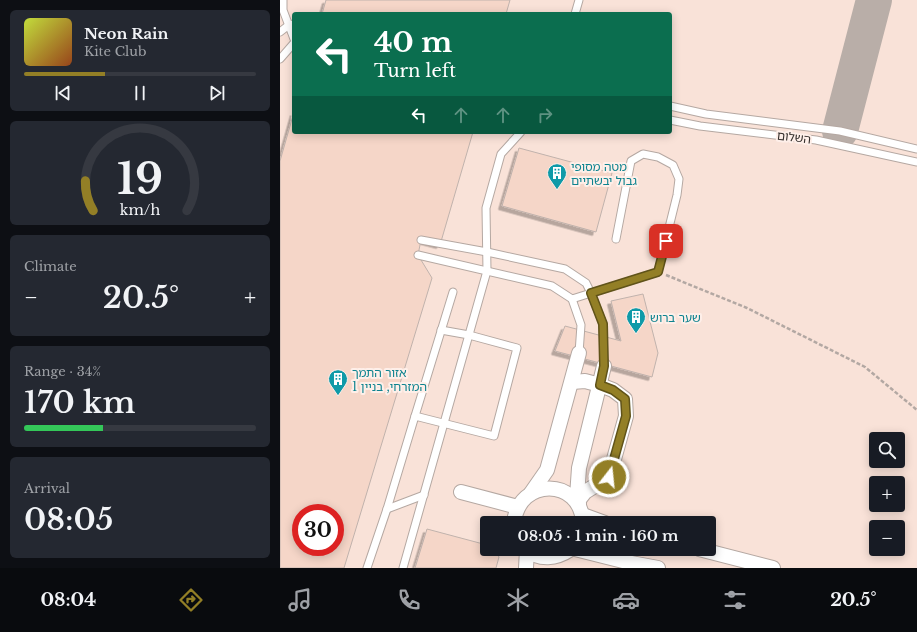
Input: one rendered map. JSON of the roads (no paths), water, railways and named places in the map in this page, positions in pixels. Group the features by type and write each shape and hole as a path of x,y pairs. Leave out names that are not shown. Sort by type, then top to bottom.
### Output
{"street":[{"path":"531,493 547,470 579,353"},
{"path":"581,511 580,468 604,366"},
{"path":"572,382 585,380 613,390 625,399 626,416 609,477 585,492 581,511"},
{"path":"514,516 523,499 540,489 549,488 558,490 570,496 581,511 591,516"},
{"path":"461,492 518,507"},
{"path":"716,553 773,568"},
{"path":"526,556 526,568"},
{"path":"538,556 544,558 556,556"},
{"path":"552,568 563,556"},
{"path":"603,556 658,568"}],"lane":[{"path":"280,32 291,25 283,10 283,0"},
{"path":"576,12 579,0"},
{"path":"280,59 292,45"},
{"path":"672,106 706,114 840,131 917,149"},
{"name":"השלום","path":"672,120 700,126 816,140 917,162"},
{"path":"403,568 487,271 486,208 501,154 519,134"},
{"path":"572,299 658,272 677,195 679,179 673,165 658,157 643,154 631,161 616,240"},
{"path":"421,240 487,252 565,269 586,283 603,324 604,366"},
{"path":"418,255 552,286 572,299 581,325 579,353"},
{"path":"367,568 387,509 453,292"},
{"path":"415,416 494,436 517,348 469,335 441,330"},
{"path":"387,509 424,495"}],"place":[{"name":"מטה מסופי גבול יבשתיים","path":"557,190"},
{"name":"שער ברוש","path":"636,334"},
{"name":"אזור התמך המזרחי, בניין 1","path":"338,396"}]}
